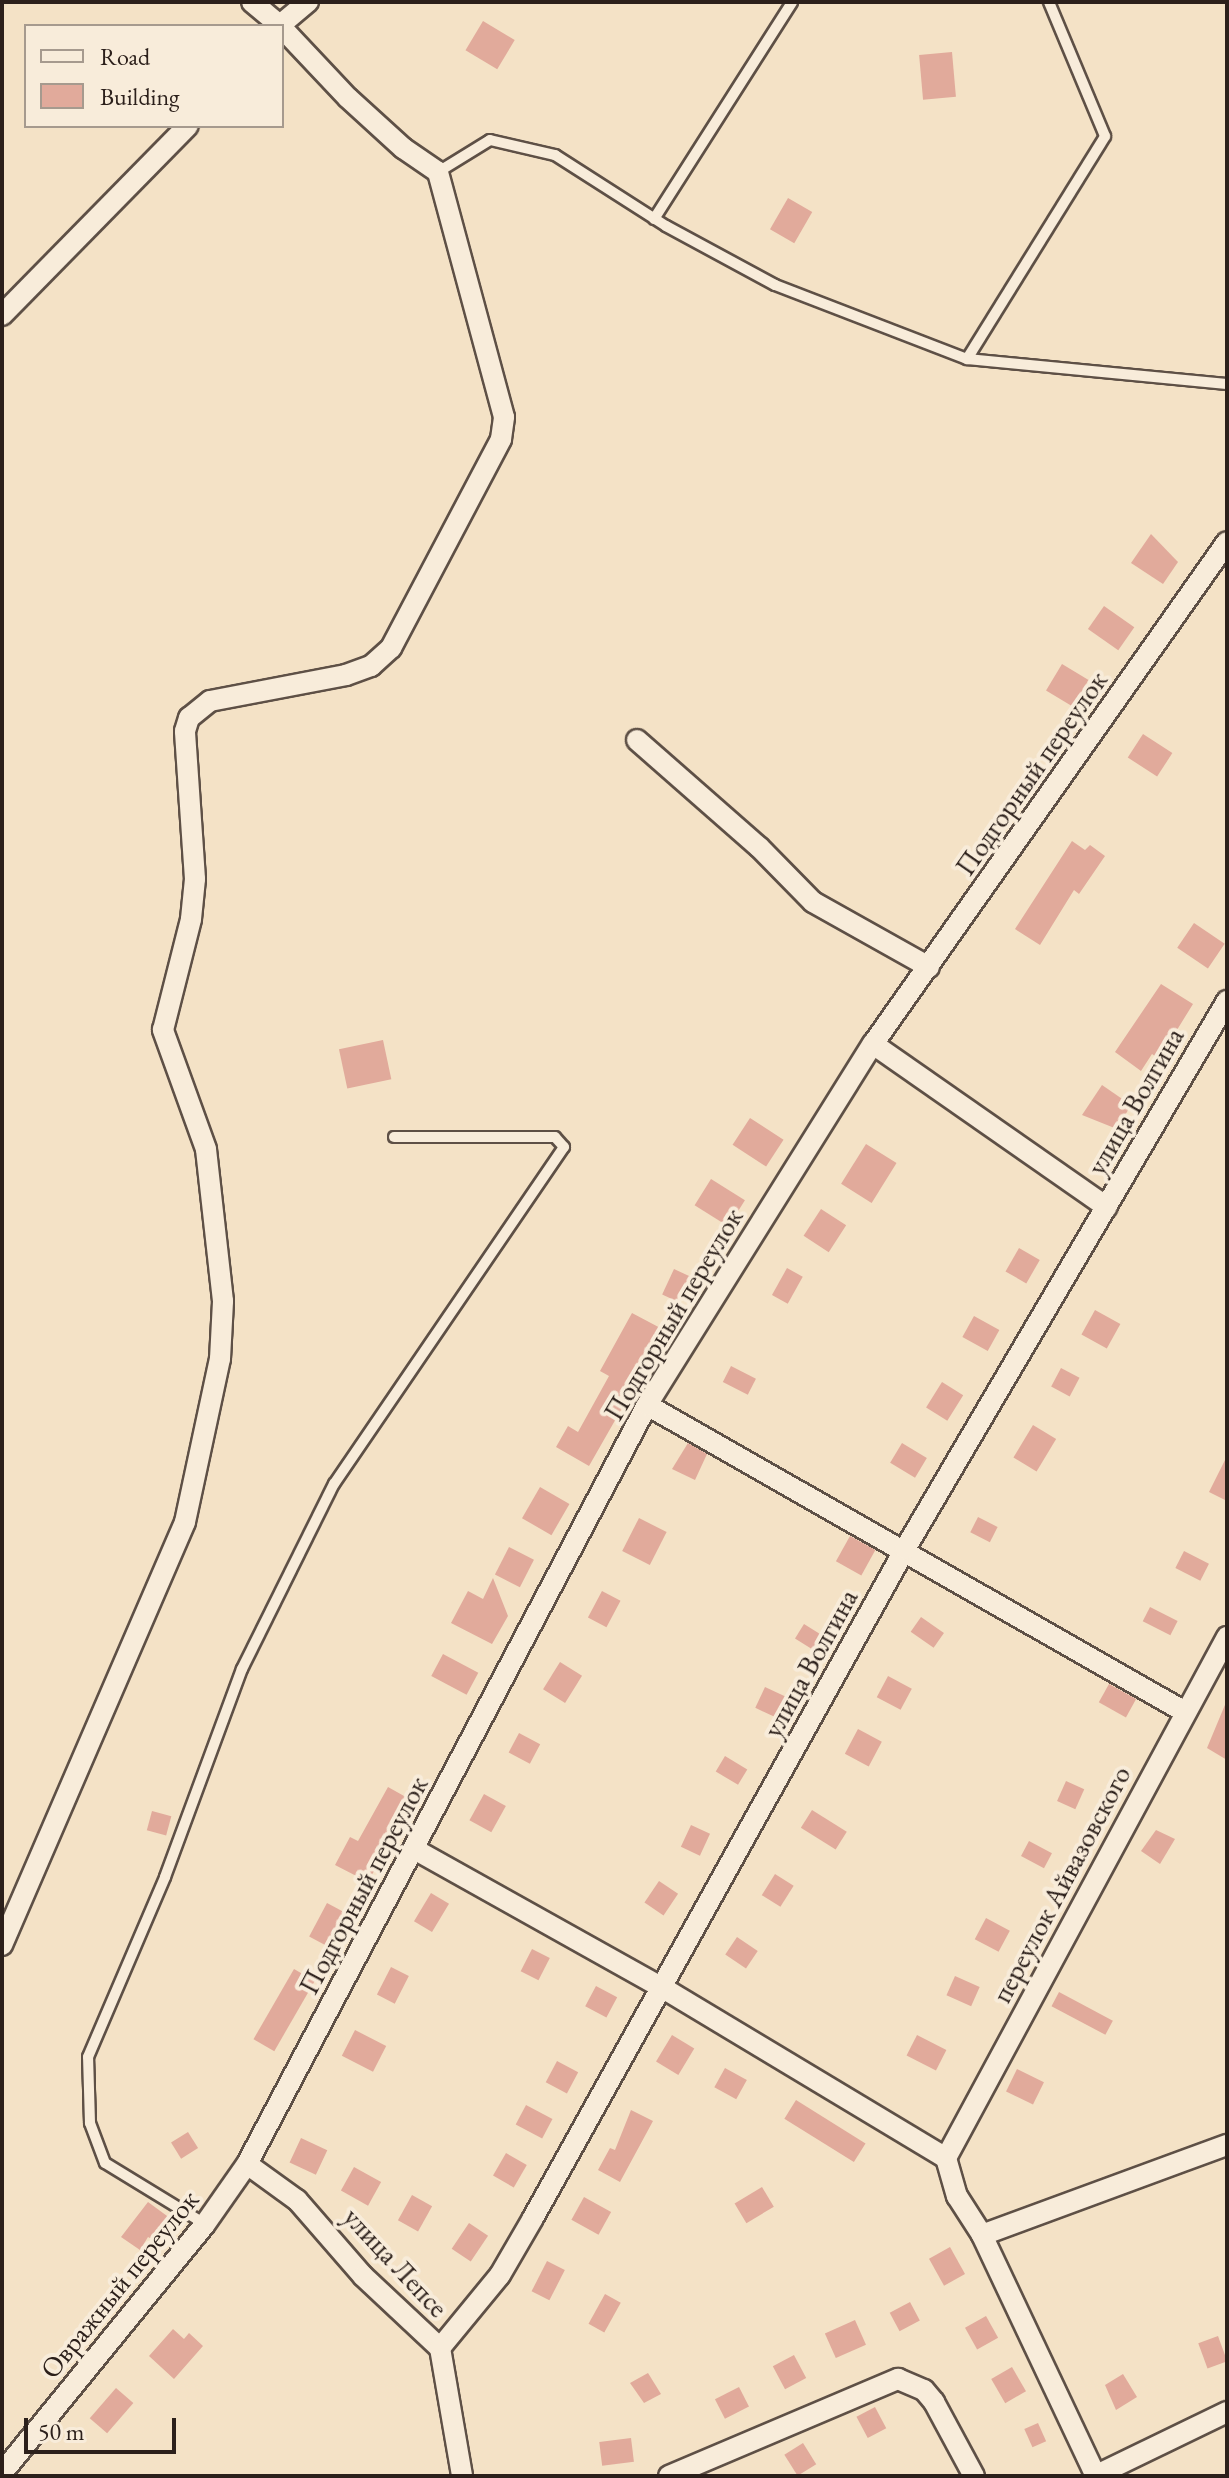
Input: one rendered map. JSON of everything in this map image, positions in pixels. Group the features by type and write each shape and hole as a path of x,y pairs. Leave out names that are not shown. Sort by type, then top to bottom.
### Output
{"street":[{"path":"252,2 278,24"},
{"path":"282,24 308,2"},
{"path":"2,1945 185,1522 220,1359 223,1301 206,1149 163,1030 191,919 195,879 185,731 189,718 210,701 346,675 371,666 391,648 501,439 504,417 497,376 438,172 370,118 284,30"},
{"path":"2,315 186,128"},
{"name":"Подгорный переулок","path":"247,2164 647,1405 873,1044 1227,542"},
{"path":"637,740 759,847 813,902 929,967"},
{"name":"улица Волгина","path":"440,2348 500,2275 663,1988 905,1549 1227,1001"},
{"path":"873,1044 1107,1207"},
{"path":"647,1405 905,1549 1185,1712"},
{"name":"переулок Айвазовского","path":"946,2158 1227,1637"},
{"path":"414,1849 663,1988 946,2158 957,2196 982,2235 1096,2476 1227,2412"},
{"path":"982,2235 1227,2145"},
{"name":"Овражный переулок","path":"2,2473 205,2224 247,2164"},
{"name":"улица Лепсе","path":"247,2164 297,2200 363,2276 440,2348 462,2476"},
{"path":"669,2476 898,2379 924,2390 934,2402 974,2476"}],"lane":[{"path":"654,219 792,2"},
{"path":"967,359 1105,136 1049,2"},
{"path":"438,172 490,140 555,155 654,219 775,285 967,359 1227,384"},
{"path":"205,2224 105,2163 90,2123 88,2057 165,1877 242,1669 334,1484 564,1147 555,1137 394,1137"}],"building":[{"path":"483,21 515,40 497,69 465,50"},
{"path":"952,52 956,97 923,100 919,55"},
{"path":"788,198 812,212 794,243 770,229"},
{"path":"1151,534 1178,562 1163,584 1131,563"},
{"path":"1104,606 1134,627 1118,650 1088,629"},
{"path":"1062,664 1089,680 1073,707 1046,691"},
{"path":"1143,734 1172,753 1157,777 1128,757"},
{"path":"1072,841 1085,850 1090,845 1105,856 1079,894 1074,890 1040,945 1015,929"},
{"path":"1194,923 1225,944 1208,969 1177,948"},
{"path":"1161,984 1193,1004 1159,1059 1152,1054 1141,1071 1115,1052"},
{"path":"383,1040 391,1079 347,1088 339,1049"},
{"path":"1102,1085 1131,1105 1117,1129 1082,1115"},
{"path":"750,1118 784,1140 766,1167 733,1145"},
{"path":"866,1144 897,1163 872,1203 841,1184"},
{"path":"711,1179 745,1200 728,1226 695,1205"},
{"path":"821,1209 846,1225 829,1252 804,1236"},
{"path":"1019,1248 1040,1260 1026,1283 1006,1271"},
{"path":"787,1268 803,1277 788,1304 772,1295"},
{"path":"674,1269 691,1277 679,1302 662,1294"},
{"path":"1095,1310 1120,1324 1107,1349 1081,1334"},
{"path":"632,1313 666,1331 589,1466 556,1447 568,1426 578,1432 609,1376 600,1371"},
{"path":"974,1316 999,1330 988,1351 962,1337"},
{"path":"731,1366 756,1379 748,1395 723,1382"},
{"path":"1061,1368 1080,1378 1070,1396 1051,1387"},
{"path":"942,1382 963,1395 947,1421 926,1407"},
{"path":"1033,1425 1056,1439 1037,1471 1013,1458"},
{"path":"688,1443 707,1454 695,1480 672,1469"},
{"path":"902,1443 927,1458 915,1478 890,1463"},
{"path":"1227,1456 1227,1501 1209,1492"},
{"path":"540,1487 569,1504 551,1535 522,1518"},
{"path":"978,1517 998,1527 990,1542 970,1532"},
{"path":"639,1518 667,1532 650,1565 622,1551"},
{"path":"850,1536 875,1550 861,1575 836,1561"},
{"path":"509,1547 534,1560 520,1587 495,1575"},
{"path":"1184,1551 1209,1564 1200,1581 1175,1568"},
{"path":"493,1578 508,1616 492,1644 451,1623 468,1591 483,1599"},
{"path":"602,1591 621,1601 606,1627 588,1617"},
{"path":"1150,1607 1178,1621 1170,1635 1143,1621"},
{"path":"921,1617 944,1633 934,1648 911,1632"},
{"path":"804,1624 825,1637 816,1652 795,1638"},
{"path":"443,1654 478,1673 467,1695 431,1676"},
{"path":"560,1662 582,1676 565,1703 543,1689"},
{"path":"888,1676 912,1689 901,1710 877,1697"},
{"path":"1109,1684 1136,1699 1126,1717 1099,1702"},
{"path":"765,1687 789,1698 779,1719 755,1708"},
{"path":"1227,1700 1227,1760 1207,1748"},
{"path":"858,1729 882,1742 869,1766 845,1754"},
{"path":"519,1733 540,1744 530,1764 509,1752"},
{"path":"725,1756 747,1769 738,1785 716,1771"},
{"path":"1066,1781 1084,1789 1075,1809 1057,1801"},
{"path":"388,1787 413,1801 368,1882 335,1865 350,1837 358,1841"},
{"path":"484,1794 506,1806 491,1832 469,1820"},
{"path":"812,1810 847,1832 836,1850 801,1828"},
{"path":"152,1811 171,1816 166,1835 147,1830"},
{"path":"691,1825 710,1834 700,1856 681,1847"},
{"path":"1156,1830 1175,1839 1160,1864 1141,1851"},
{"path":"1029,1841 1052,1853 1044,1868 1021,1856"},
{"path":"775,1874 794,1886 780,1907 762,1895"},
{"path":"659,1881 678,1894 664,1915 644,1903"},
{"path":"431,1893 449,1904 432,1932 414,1921"},
{"path":"327,1903 351,1916 333,1949 309,1937"},
{"path":"986,1918 1010,1931 999,1952 975,1939"},
{"path":"737,1937 758,1951 746,1968 725,1954"},
{"path":"532,1949 550,1958 538,1980 521,1971"},
{"path":"391,1967 409,1976 395,2004 377,1995"},
{"path":"294,1969 315,1981 274,2051 254,2039"},
{"path":"955,1976 980,1987 971,2006 946,1995"},
{"path":"596,1986 617,1997 606,2018 585,2006"},
{"path":"1059,1992 1113,2021 1105,2035 1051,2006"},
{"path":"355,2030 386,2046 373,2072 342,2056"},
{"path":"672,2035 694,2048 678,2075 656,2062"},
{"path":"917,2035 946,2050 936,2070 907,2055"},
{"path":"557,2061 578,2072 567,2093 546,2082"},
{"path":"725,2068 747,2080 736,2099 714,2087"},
{"path":"1017,2069 1044,2082 1033,2105 1006,2091"},
{"path":"796,2100 866,2143 854,2162 784,2119"},
{"path":"526,2105 552,2119 542,2139 516,2124"},
{"path":"631,2110 653,2121 620,2182 598,2170 610,2148 615,2150"},
{"path":"188,2132 198,2148 181,2159 171,2143"},
{"path":"301,2138 327,2150 316,2175 290,2162"},
{"path":"506,2153 527,2165 514,2188 493,2176"},
{"path":"354,2167 381,2182 368,2206 341,2191"},
{"path":"762,2187 774,2207 746,2223 735,2203"},
{"path":"412,2195 432,2206 418,2232 398,2220"},
{"path":"584,2197 611,2212 599,2235 571,2220"},
{"path":"148,2202 178,2224 163,2245 148,2237 140,2250 121,2237"},
{"path":"469,2223 488,2236 471,2262 452,2249"},
{"path":"950,2247 965,2274 944,2286 929,2259"},
{"path":"547,2261 565,2270 549,2300 532,2291"},
{"path":"605,2294 621,2303 604,2332 589,2324"},
{"path":"910,2302 920,2321 900,2331 890,2313"},
{"path":"986,2316 998,2338 977,2350 965,2328"},
{"path":"855,2320 866,2345 836,2358 825,2333"},
{"path":"173,2329 184,2339 189,2333 203,2346 174,2379 149,2356"},
{"path":"1218,2336 1227,2361 1208,2369 1198,2343"},
{"path":"794,2355 806,2378 785,2389 773,2366"},
{"path":"1012,2367 1026,2391 1005,2403 991,2379"},
{"path":"648,2373 661,2394 644,2403 630,2383"},
{"path":"1123,2374 1137,2397 1116,2410 1105,2385"},
{"path":"739,2387 749,2407 725,2419 715,2399"},
{"path":"116,2388 133,2403 107,2433 90,2418"},
{"path":"875,2407 886,2428 868,2438 856,2417"},
{"path":"1038,2423 1046,2441 1032,2447 1024,2429"},
{"path":"631,2438 634,2462 602,2466 599,2442"},
{"path":"803,2443 816,2464 798,2476 784,2455"}]}
